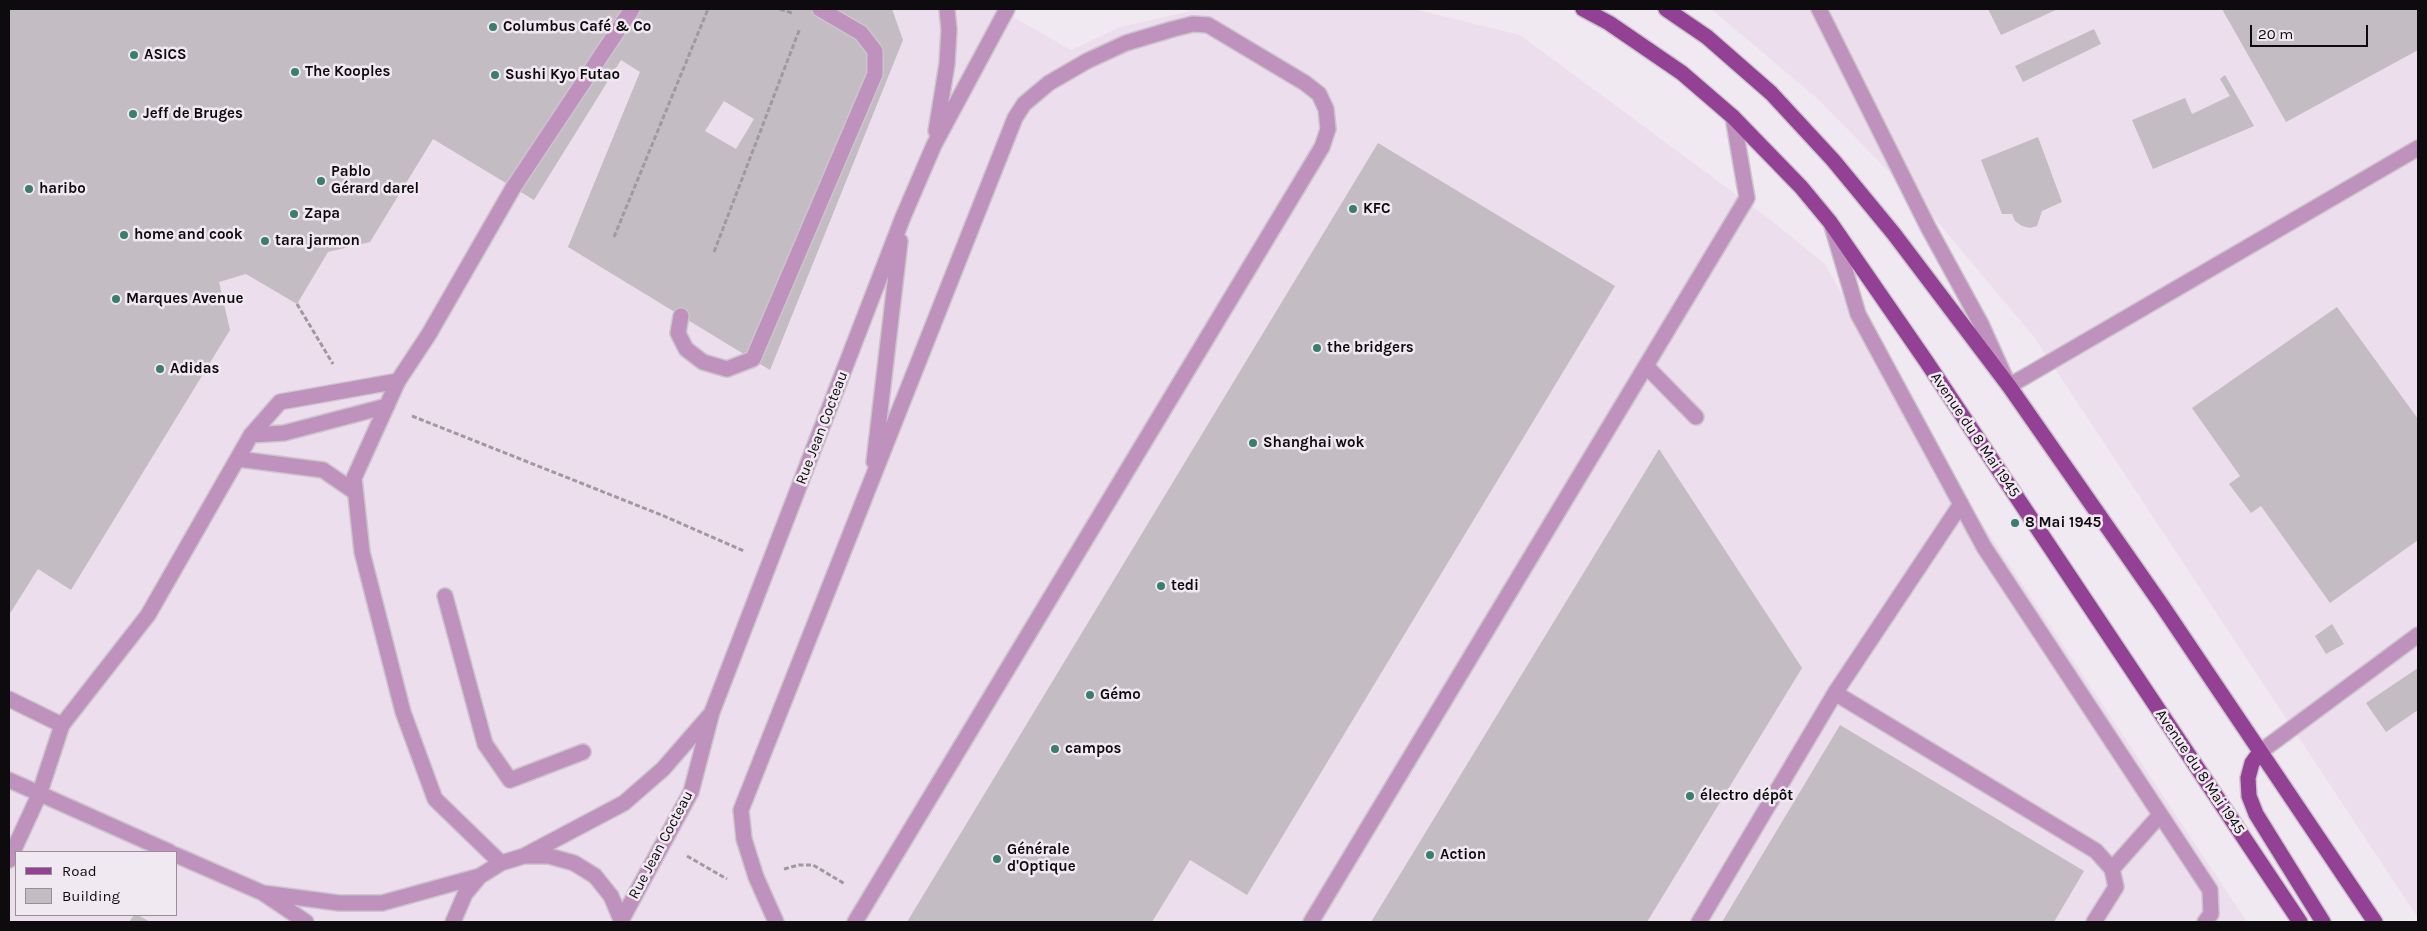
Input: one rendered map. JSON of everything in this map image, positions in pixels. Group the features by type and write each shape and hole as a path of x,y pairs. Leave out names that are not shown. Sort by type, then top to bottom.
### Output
{"main road":[{"name":"Avenue du 8 Mai 1945","path":"1583,9 1609,23 1682,73 1734,118 1801,187 1830,222 1926,361 2300,922"},
{"path":"1666,9 1707,37 1771,93 1834,160 1894,234 2009,386 2161,604 2374,922"},
{"path":"2260,752 2252,763 2248,778 2249,796 2256,814 2323,922"}],"street":[{"path":"501,863 435,799 400,703 362,552 354,478 398,381 429,334 513,188 632,9"},
{"path":"681,316 678,333 686,349 703,362 726,369 753,359 875,74 875,51 861,33 820,9"},
{"name":"Rue Jean Cocteau","path":"934,146 946,64 949,30 947,9"},
{"name":"Rue Jean Cocteau","path":"622,921 691,792 712,712 903,217 934,146 1007,9"},
{"path":"1819,9 1928,228 1981,324 2009,386 2418,148"},
{"path":"776,922 756,878 744,839 741,810 765,754 1011,127 1024,104 1049,83 1087,61 1126,43 1193,24 1208,25 1305,83 1319,94 1326,109 1328,128 1322,147 855,922"},
{"path":"1311,922 1747,198 1734,118"},
{"path":"872,482 903,217"},
{"path":"1830,222 1858,314 1984,547 2210,890 2211,914 2205,922"},
{"path":"1646,366 1696,417"},
{"path":"9,860 39,795 62,725 148,615 251,436 280,402 398,381"},
{"path":"251,436 284,433 387,406"},
{"path":"238,459 324,470 355,492"},
{"path":"1699,922 1835,693 1960,504"},
{"path":"444,596 485,744 510,780 583,752"},
{"path":"2260,752 2418,635"},
{"path":"1835,693 2096,851 2112,869 2116,887 2094,922"},
{"path":"9,699 62,725"},
{"name":"Rue Jean Cocteau","path":"263,893 339,903 382,903 480,876 501,863 524,856 624,802 663,769 712,712"},
{"path":"9,780 168,851"},
{"path":"2112,869 2160,815"},
{"name":"Rue Jean Cocteau","path":"178,856 263,893 306,922"},
{"name":"Rue Jean Cocteau","path":"524,856 557,858 574,863 595,876 611,896 622,921"},
{"name":"Rue Jean Cocteau","path":"453,922 465,894 480,876"}],"path":[{"path":"614,237 708,9"},
{"path":"780,9 796,15"},
{"path":"714,252 804,18"},
{"path":"297,304 349,390"},
{"path":"387,406 664,516 770,563"}],"shaded area":[{"path":"9,9 999,9 1071,50 1120,27 1200,9 1414,9 1520,35 1772,221 1825,264 1898,397 2247,922 9,922"},
{"path":"1711,9 2418,9 2418,918 2034,337 1936,220 1819,100"}],"building":[{"name":"Marques Avenue","path":"9,9 892,9 903,40 770,370 568,247 640,72 621,60 534,200 433,139 370,242 328,252 297,304 246,274 219,282 230,330 71,590 38,569 9,615","holes":["724,101 754,119 736,149 705,131"]},
{"path":"1988,9 2058,9 2001,35"},
{"path":"2222,9 2418,9 2418,50 2286,122"},
{"path":"2094,29 2101,44 2023,82 2015,66"},
{"path":"2225,75 2254,126 2153,169 2132,120 2185,98 2192,114 2230,96 2220,79"},
{"path":"2038,137 2062,202 2042,211 2037,226 2030,228 2022,226 2015,221 2012,214 2002,214 1981,160"},
{"path":"1378,143 1615,286 1247,895 1190,860 1152,922 907,922"},
{"path":"2337,307 2418,419 2418,540 2330,603 2261,506 2251,513 2229,484 2240,476 2192,408"},
{"path":"1659,449 1802,668 1647,922 1371,922"},
{"path":"2332,624 2344,644 2326,654 2315,636"},
{"path":"2418,668 2418,710 2386,732 2366,703"},
{"path":"1840,725 2084,871 2054,922 1722,922"},
{"path":"133,916 140,916 150,922 129,922"}],"place":[{"name":"Columbus Café & Co","path":"493,27"},
{"name":"ASICS","path":"134,55"},
{"name":"The Kooples","path":"295,72"},
{"name":"Sushi Kyo Futao","path":"495,75"},
{"name":"Jeff de Bruges","path":"133,114"},
{"name":"Pablo Gérard darel","path":"321,181"},
{"name":"haribo","path":"29,189"},
{"name":"KFC","path":"1353,209"},
{"name":"Zapa","path":"294,214"},
{"name":"home and cook","path":"124,235"},
{"name":"tara jarmon","path":"265,241"},
{"name":"Marques Avenue","path":"116,299"},
{"name":"the bridgers","path":"1317,348"},
{"name":"Adidas","path":"160,369"},
{"name":"Shanghai wok","path":"1253,443"},
{"name":"8 Mai 1945","path":"2015,523"},
{"name":"tedi","path":"1161,586"},
{"name":"Gémo","path":"1090,695"},
{"name":"campos","path":"1055,749"},
{"name":"électro dépôt","path":"1690,796"},
{"name":"Action","path":"1430,855"},
{"name":"Générale d'Optique","path":"997,859"}]}
